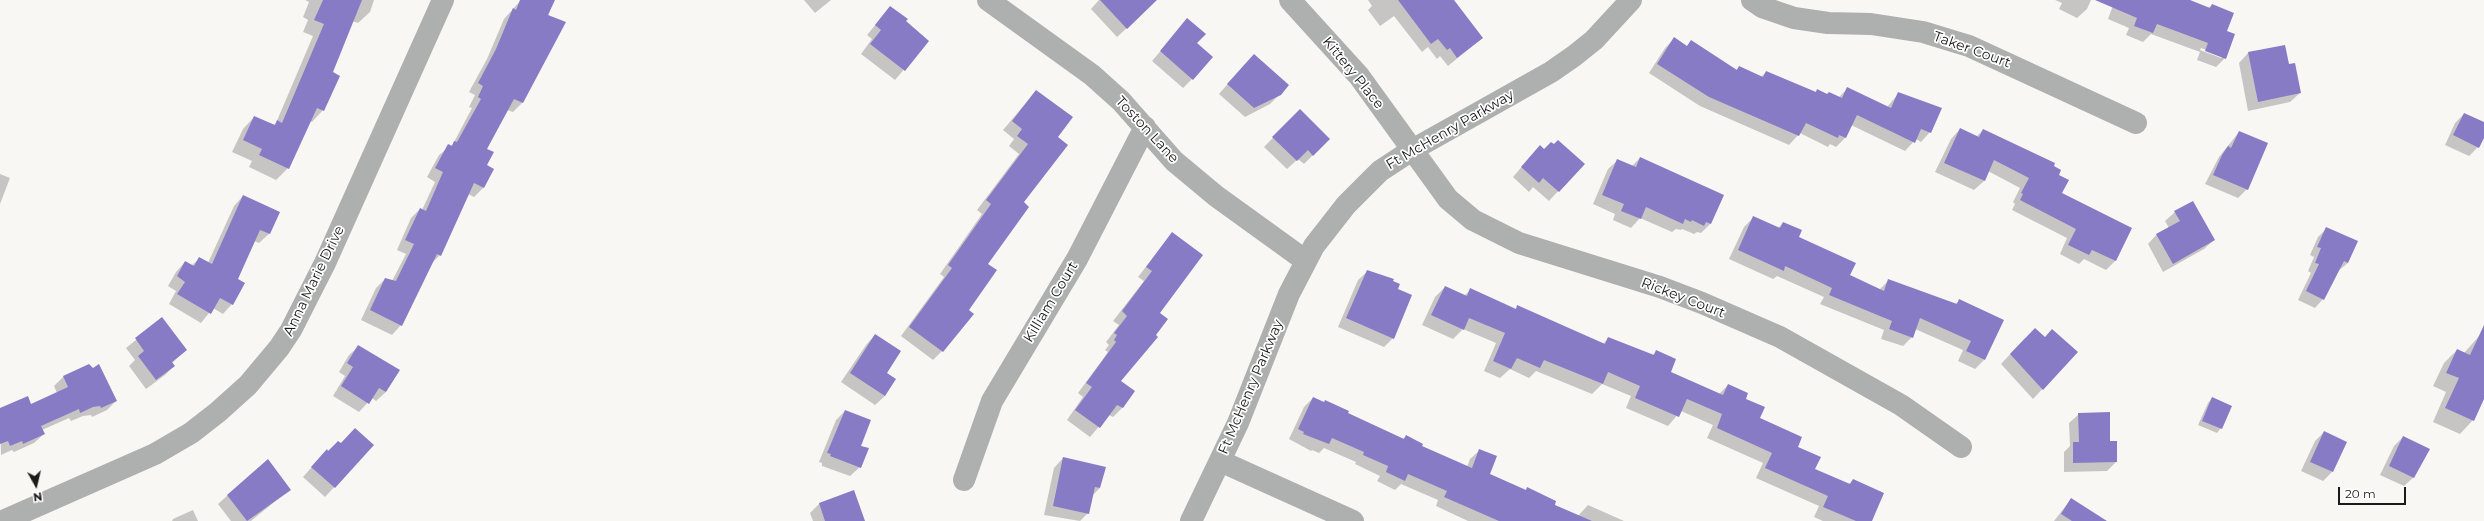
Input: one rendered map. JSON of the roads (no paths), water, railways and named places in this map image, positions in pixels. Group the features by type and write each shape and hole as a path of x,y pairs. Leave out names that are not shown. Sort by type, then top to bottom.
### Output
{"street":[{"name":"Anna Marie Drive","path":"3,521 155,454 191,433 218,412 254,379 279,348 295,323 325,263 443,0"},
{"name":"Toston Lane","path":"988,0 1092,75 1121,101 1174,161 1216,196 1306,261"},
{"name":"Kittery Place","path":"1290,0 1359,76 1412,150"},
{"name":"Ft McHenry Parkway","path":"1191,521 1220,461 1273,338 1289,294 1314,246 1346,205 1365,184 1412,150 1557,68 1594,40 1631,0"},
{"name":"Taker Court","path":"1752,0 1762,7 1794,18 1828,23 1871,24 1922,32 1969,46 2136,123"},
{"name":"Killiam Court","path":"964,480 992,401 1077,259 1145,127"},
{"name":"Rickey Court","path":"1412,150 1448,199 1473,220 1500,235 1660,287 1702,303 1780,337 1901,405 1961,448"},
{"path":"1220,461 1353,521"}]}
